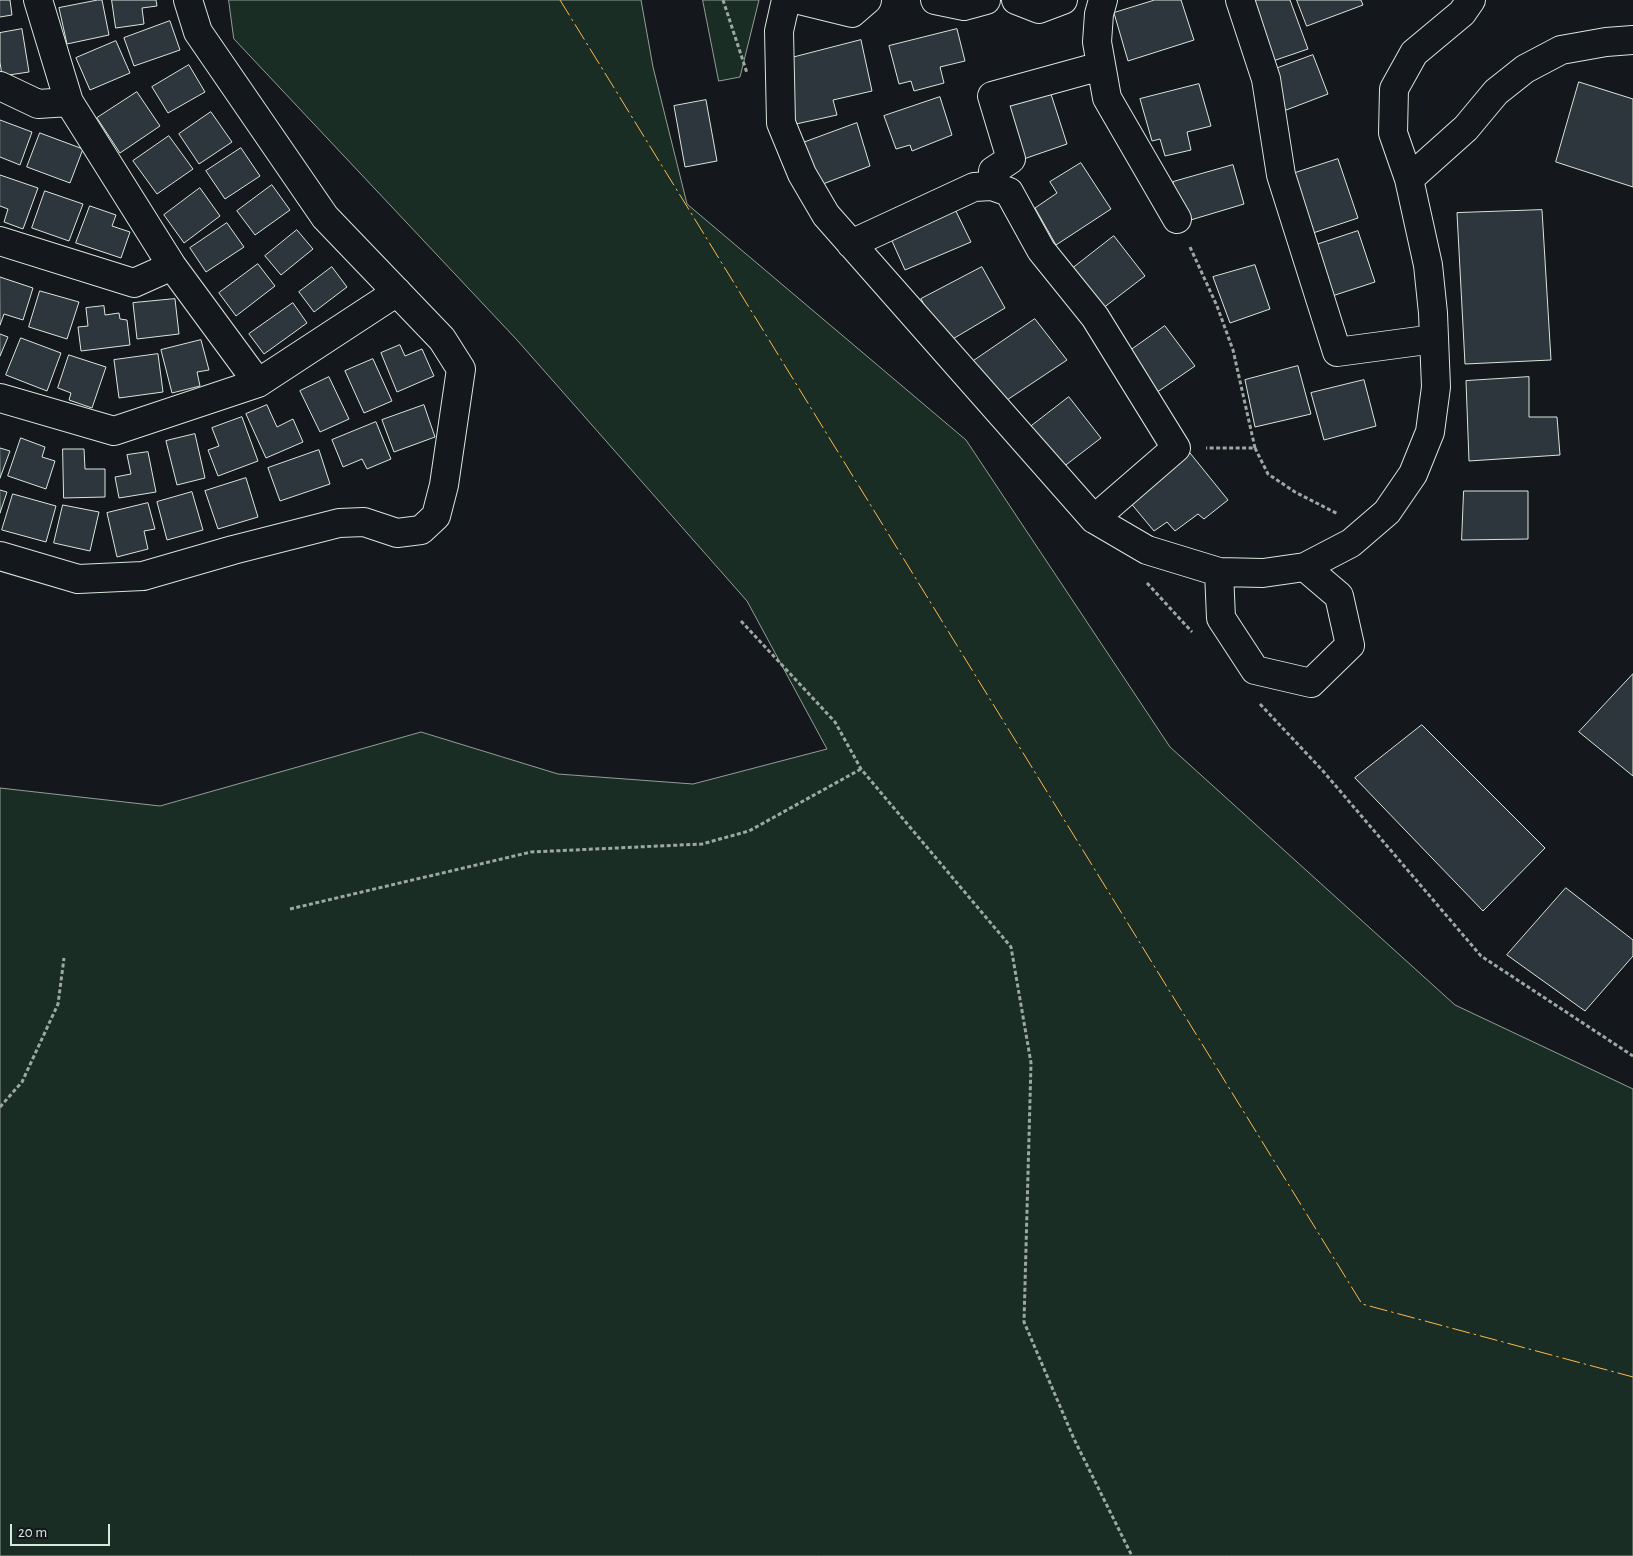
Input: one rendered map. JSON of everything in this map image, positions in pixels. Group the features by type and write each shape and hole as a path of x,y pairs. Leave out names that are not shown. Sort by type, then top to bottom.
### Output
{"street":[{"path":"38,0 69,102 172,266 258,383"},
{"path":"0,556 78,579 143,576 233,550 339,523 364,522 397,533 421,530 436,516 444,485 461,369 442,339 325,217 198,32 188,0"},
{"path":"786,0 778,31 781,123 802,174 826,216 1094,519 1147,550 1219,572 1263,573 1305,567 1351,543 1387,512 1413,474 1430,432 1436,387 1428,265 1409,179 1393,133 1394,89 1414,54 1462,13 1471,0"},
{"path":"798,0 852,13 868,0"},
{"path":"935,0 964,6 986,0"},
{"path":"1016,0 1039,9 1063,0"},
{"path":"1103,0 1099,14 1096,42 1107,98 1177,219"},
{"path":"1240,0 1266,80 1281,175 1338,352 1434,339"},
{"path":"1409,179 1466,128 1496,92 1525,69 1562,50 1606,42 1633,40"},
{"path":"992,186 993,171 1011,158 992,96 1101,66"},
{"path":"0,86 38,104 69,102"},
{"path":"851,244 974,187 992,186 1009,192 1041,250 1095,317 1176,448 1094,519"},
{"path":"0,241 134,284 172,266"},
{"path":"0,398 114,431 258,383 397,292"},
{"path":"1219,572 1221,618 1255,670 1310,683 1350,645 1339,596 1305,567"}],"path":[{"path":"1177,219 1218,306 1233,350 1255,448 1268,474 1295,492 1367,529"},
{"path":"1176,448 1255,448"},
{"path":"741,621 835,722 861,769 1011,947 1031,1064 1024,1322 1074,1439 1132,1556"},
{"path":"290,909 531,852 702,844 749,831 861,769"},
{"path":"0,1107 22,1082 58,1004 64,958"}],"green space":[{"path":"229,0 641,0 653,67 687,204 966,440 1170,747 1455,1005 1633,1089 1633,1556 0,1556 0,788 160,806 421,732 558,774 693,784 827,749 747,601 517,340 234,39"},
{"path":"703,0 759,0 740,77 719,81"}],"building":[{"path":"0,0 10,0 12,15 0,17"},
{"path":"102,0 109,35 67,44 59,8"},
{"path":"112,0 156,0 157,6 142,8 144,24 116,28"},
{"path":"1155,0 1181,0 1194,40 1128,61 1114,13"},
{"path":"1246,0 1290,0 1308,49 1267,63"},
{"path":"1297,0 1361,0 1363,5 1307,26"},
{"path":"170,21 180,50 134,66 124,38"},
{"path":"22,29 29,72 2,76 0,33"},
{"path":"957,29 965,61 940,67 944,83 914,91 911,81 899,84 889,46"},
{"path":"861,40 872,91 833,100 837,115 796,124 785,81 791,58"},
{"path":"116,41 130,73 90,90 76,58"},
{"path":"1313,55 1328,94 1281,112 1267,72"},
{"path":"189,65 205,92 168,113 152,87"},
{"path":"1579,82 1633,99 1633,187 1556,162"},
{"path":"1199,84 1211,126 1187,132 1191,150 1165,156 1160,139 1152,141 1140,99"},
{"path":"1050,91 1067,144 1018,161 1002,105"},
{"path":"137,92 160,126 120,153 97,118"},
{"path":"940,97 952,135 912,151 910,145 896,149 884,116"},
{"path":"706,100 717,161 685,167 674,106"},
{"path":"211,112 232,142 199,164 179,134"},
{"path":"0,120 32,132 20,165 0,157"},
{"path":"857,123 870,166 815,187 800,144"},
{"path":"40,133 83,149 70,183 27,167"},
{"path":"169,136 193,169 157,194 133,161"},
{"path":"241,148 260,176 225,199 206,171"},
{"path":"1338,159 1358,218 1310,234 1289,175"},
{"path":"1081,163 1111,209 1056,245 1035,208 1057,193 1050,182"},
{"path":"1233,165 1244,204 1184,222 1173,182"},
{"path":"0,175 38,188 23,229 4,222 8,209 0,206"},
{"path":"272,185 290,210 255,235 237,211"},
{"path":"200,188 220,216 184,243 164,215"},
{"path":"45,191 83,204 69,241 32,228"},
{"path":"952,203 971,242 905,270 888,232"},
{"path":"90,206 116,215 112,226 130,232 121,258 76,243"},
{"path":"1542,210 1551,360 1465,364 1457,213"},
{"path":"227,223 244,247 206,272 190,248"},
{"path":"297,230 313,249 281,275 265,256"},
{"path":"1358,231 1375,282 1326,298 1310,247"},
{"path":"1114,236 1145,276 1098,312 1068,272"},
{"path":"258,264 275,286 236,316 219,293"},
{"path":"1255,265 1270,309 1230,323 1213,277"},
{"path":"332,267 347,287 314,312 299,292"},
{"path":"982,267 1005,308 946,343 921,299"},
{"path":"0,277 33,288 23,320 4,314 0,325"},
{"path":"40,291 79,302 67,339 29,327"},
{"path":"175,299 179,334 137,339 133,303"},
{"path":"293,303 307,323 264,354 249,334"},
{"path":"104,306 105,315 119,313 120,319 127,320 130,345 81,351 78,327 88,326 86,308"},
{"path":"1035,319 1067,360 1001,404 972,362"},
{"path":"1165,326 1195,366 1150,397 1124,355"},
{"path":"0,334 8,337 0,356"},
{"path":"21,338 61,353 47,391 6,375"},
{"path":"201,340 209,370 197,372 200,386 172,393 161,350"},
{"path":"400,345 405,356 422,349 434,376 397,392 381,353"},
{"path":"158,354 163,392 119,398 114,360"},
{"path":"69,355 106,367 92,408 69,400 71,393 58,388"},
{"path":"373,359 392,401 364,413 345,371"},
{"path":"1298,366 1311,414 1255,427 1245,380"},
{"path":"329,377 349,419 320,432 300,391"},
{"path":"1529,377 1529,417 1557,417 1560,455 1469,461 1466,381"},
{"path":"1364,380 1376,426 1324,440 1311,393"},
{"path":"1069,397 1101,438 1058,471 1025,431"},
{"path":"267,405 277,427 293,419 303,442 266,458 246,414"},
{"path":"424,405 435,437 394,452 382,420"},
{"path":"242,417 258,461 218,476 208,450 219,446 212,428"},
{"path":"376,422 391,459 367,469 362,459 343,467 332,440"},
{"path":"195,434 205,478 177,485 166,441"},
{"path":"21,438 45,447 42,457 55,461 46,489 8,476"},
{"path":"0,448 10,451 0,478"},
{"path":"63,449 84,449 85,469 105,469 105,497 64,498"},
{"path":"319,450 330,484 280,501 268,468"},
{"path":"148,452 156,492 119,498 115,477 131,474 127,455"},
{"path":"1190,453 1228,500 1204,519 1198,514 1175,531 1167,522 1154,531 1129,501"},
{"path":"246,478 258,517 218,529 205,491"},
{"path":"0,490 7,492 0,513"},
{"path":"1464,491 1528,491 1528,539 1462,540"},
{"path":"192,492 203,530 167,540 157,502"},
{"path":"13,494 56,506 46,542 2,530"},
{"path":"148,503 155,529 144,531 148,549 117,557 107,513"},
{"path":"63,505 99,512 90,551 54,543"},
{"path":"1633,674 1633,776 1579,732"},
{"path":"1422,725 1545,848 1483,911 1355,778"},
{"path":"1566,888 1633,940 1633,956 1585,1011 1507,955"}],"power":[{"path":"560,0 1362,1304 1633,1377"}]}
